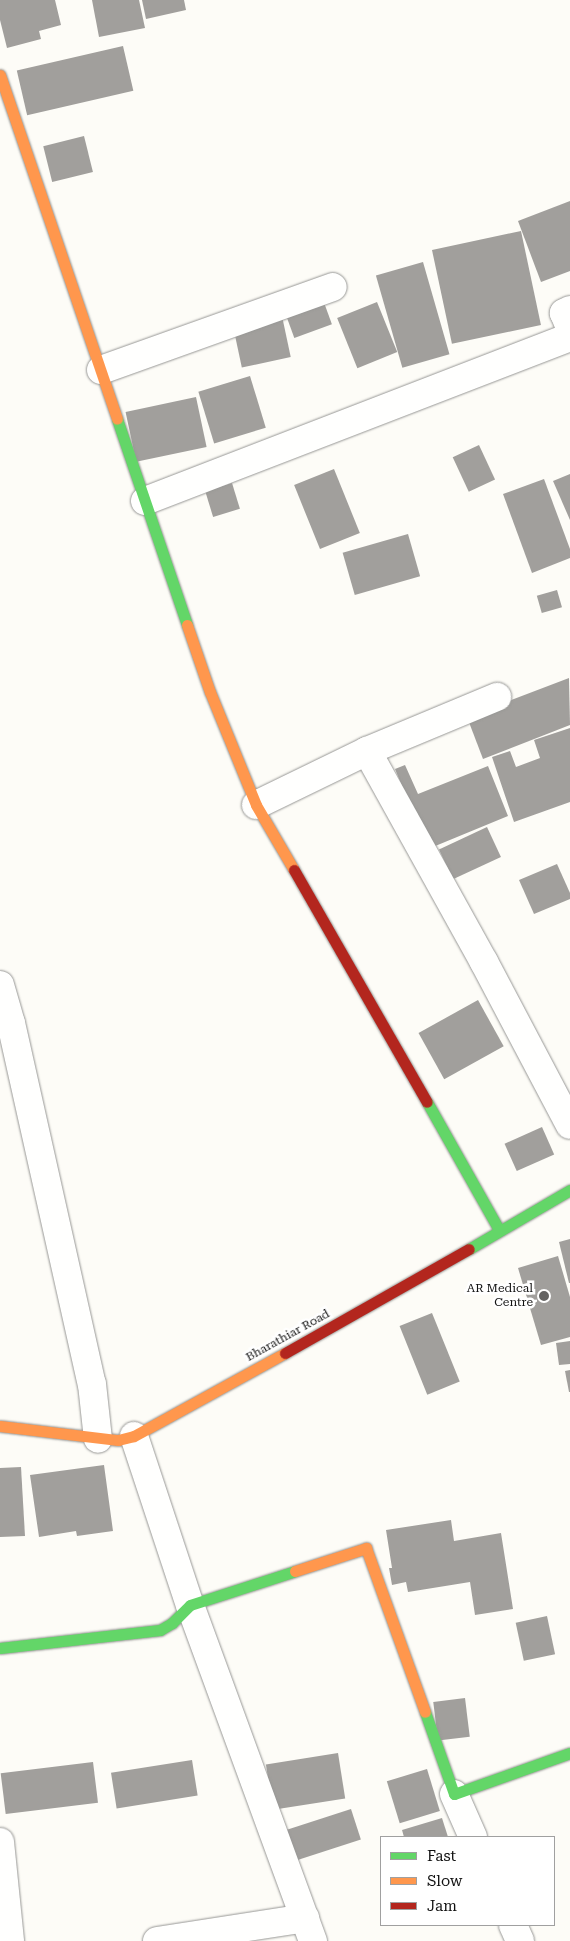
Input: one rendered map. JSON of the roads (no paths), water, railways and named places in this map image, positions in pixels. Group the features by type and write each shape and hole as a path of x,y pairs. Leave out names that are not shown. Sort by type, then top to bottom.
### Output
{"street":[{"path":"0,75 210,692 256,805 373,1005 500,1230"},
{"path":"100,370 333,287"},
{"path":"570,310 564,313 570,328"},
{"path":"145,502 570,337"},
{"path":"256,805 367,751 497,697"},
{"path":"367,751 484,962 570,1125"},
{"path":"0,985 13,1033 92,1384 98,1439"},
{"name":"Bharathiar Road","path":"0,1426 98,1439 118,1440 134,1436 347,1320 570,1190"},
{"path":"134,1436 190,1605 309,1930 157,1941"},
{"path":"0,1648 138,1634 160,1630 172,1623 190,1605 366,1548 454,1794 474,1836"},
{"path":"454,1794 570,1753"},
{"path":"0,1842 10,1941"},
{"path":"513,1926 520,1941"}],"place":[{"name":"AR Medical Centre","path":"544,1296"}]}
